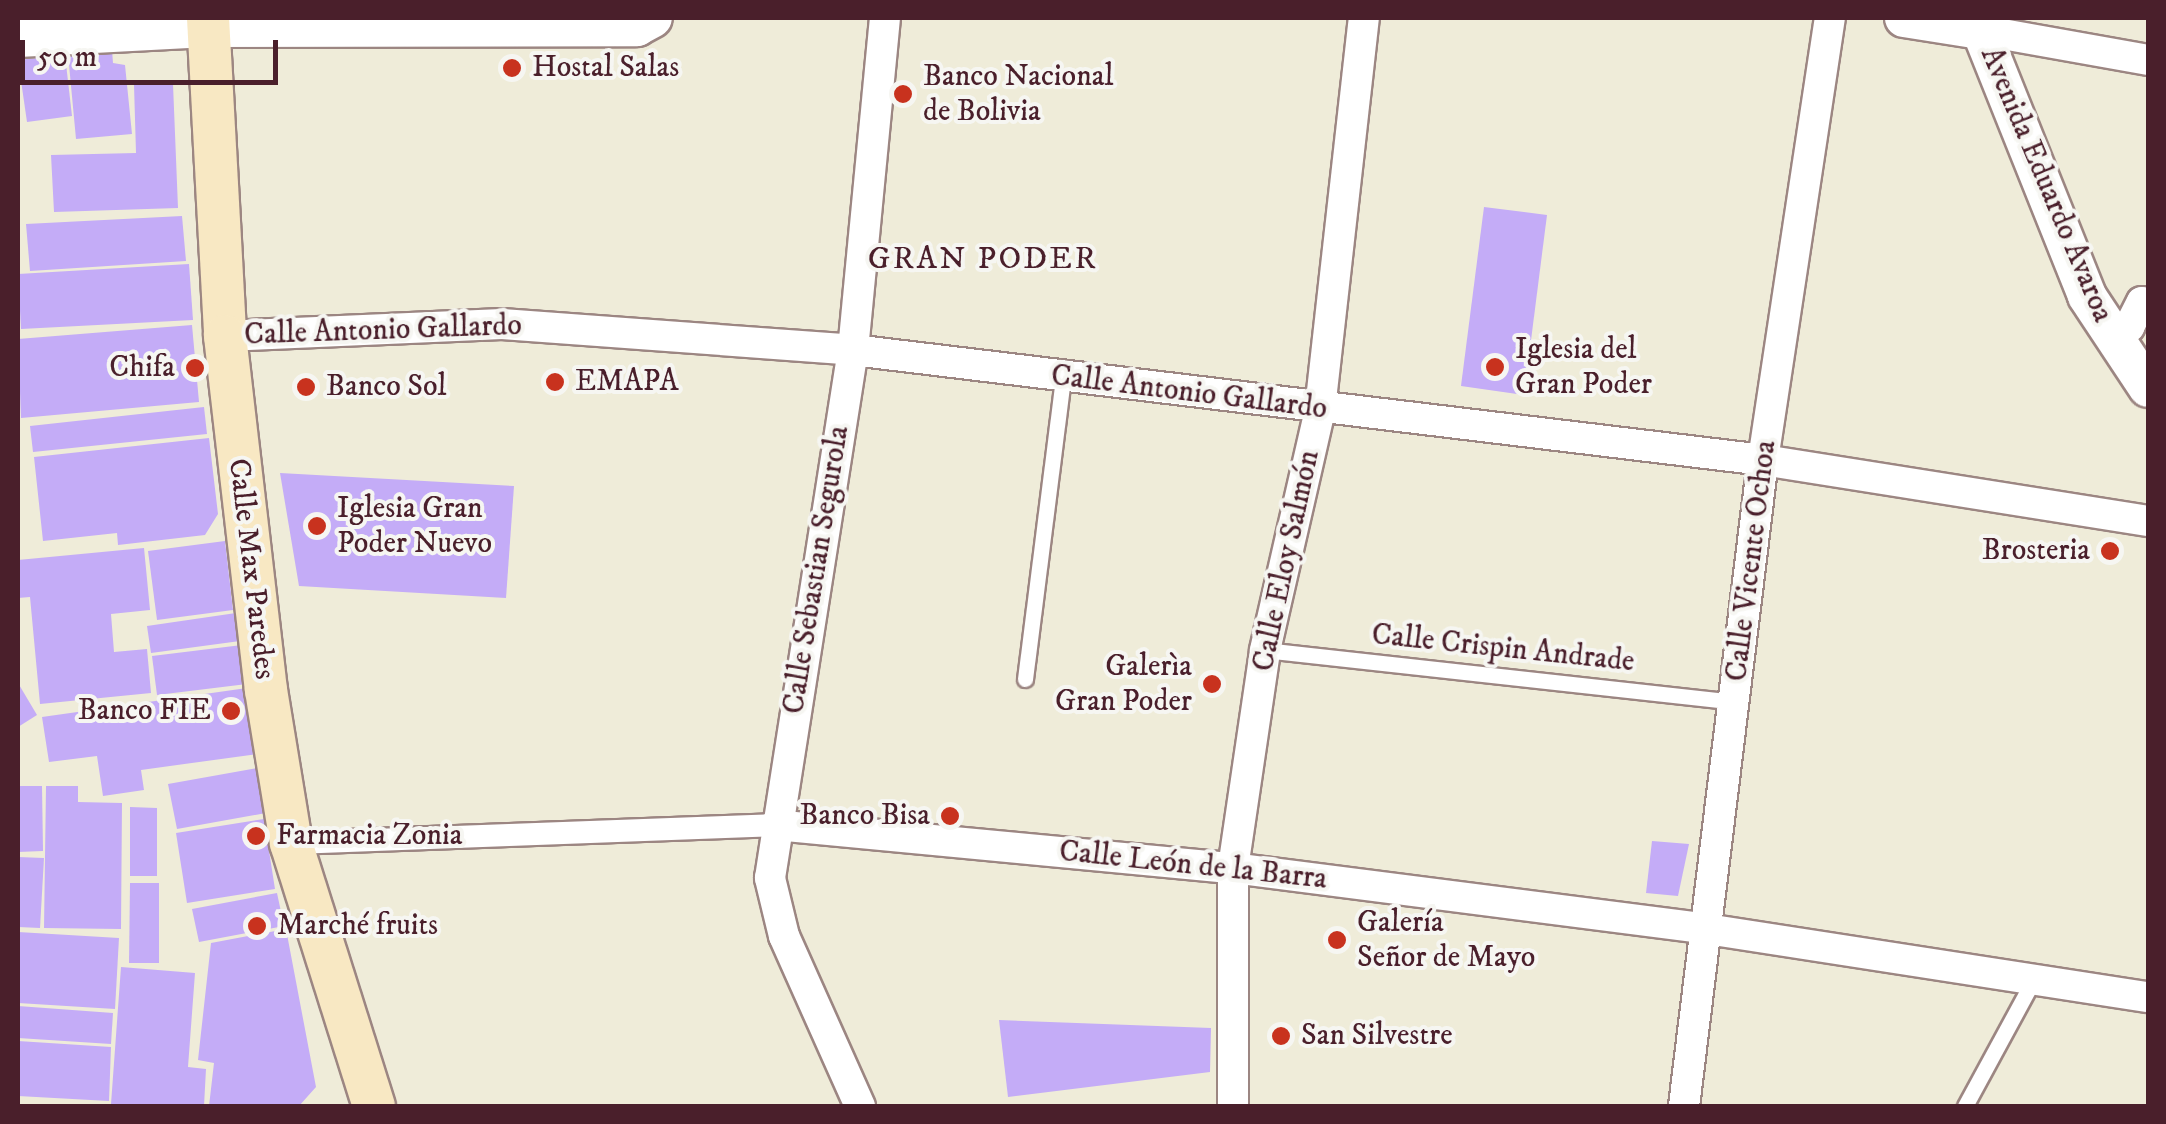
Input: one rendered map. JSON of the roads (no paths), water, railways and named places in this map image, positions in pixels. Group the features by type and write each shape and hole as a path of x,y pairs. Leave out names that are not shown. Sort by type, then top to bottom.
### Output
{"main road":[{"name":"Calle Max Paredes","path":"208,23 225,336 240,500 291,843 374,1106"}],"street":[{"path":"18,38 208,23 637,27 653,18"},
{"name":"Calle Sebastian Segurola","path":"860,1106 784,936 770,878 775,825 854,350 885,18"},
{"name":"Calle Eloy Salmón","path":"1234,1106 1233,868 1265,650 1320,409 1364,18"},
{"name":"Calle Vicente Ochoa","path":"1684,1106 1764,460 1830,18"},
{"path":"1904,18 1978,24 2148,60"},
{"name":"Avenida Eduardo Avaroa","path":"1978,24 2107,332 2148,388"},
{"path":"2107,332 2129,327 2142,302 2148,304"},
{"name":"Calle Antonio Gallardo","path":"225,336 502,324 854,350 1764,460 2148,520"},
{"name":"Calle León de la Barra","path":"291,843 775,825 1233,868 1707,930 2148,997"}],"lane":[{"path":"1025,679 1062,377"},
{"name":"Calle Crispin Andrade","path":"1265,650 1734,702"},
{"path":"1965,1106 2034,977"}],"place":[{"name":"Hostal Salas","path":"512,68"},
{"name":"Banco Nacional de Bolivia","path":"903,94"},
{"name":"Iglesia del Gran Poder","path":"1495,367"},
{"name":"Chifa","path":"195,368"},
{"name":"EMAPA","path":"555,382"},
{"name":"Banco Sol","path":"306,387"},
{"name":"Iglesia Gran Poder Nuevo","path":"317,526"},
{"name":"Brosteria","path":"2110,551"},
{"name":"Galerìa Gran Poder","path":"1212,684"},
{"name":"Banco FIE","path":"231,711"},
{"name":"Banco Bisa","path":"950,816"},
{"name":"Farmacia Zonia","path":"256,836"},
{"name":"Marché fruits","path":"257,926"},
{"name":"Galería Señor de Mayo","path":"1337,940"},
{"name":"San Silvestre","path":"1281,1036"}],"district":[{"name":"GRAN PODER","path":"983,259"}]}
